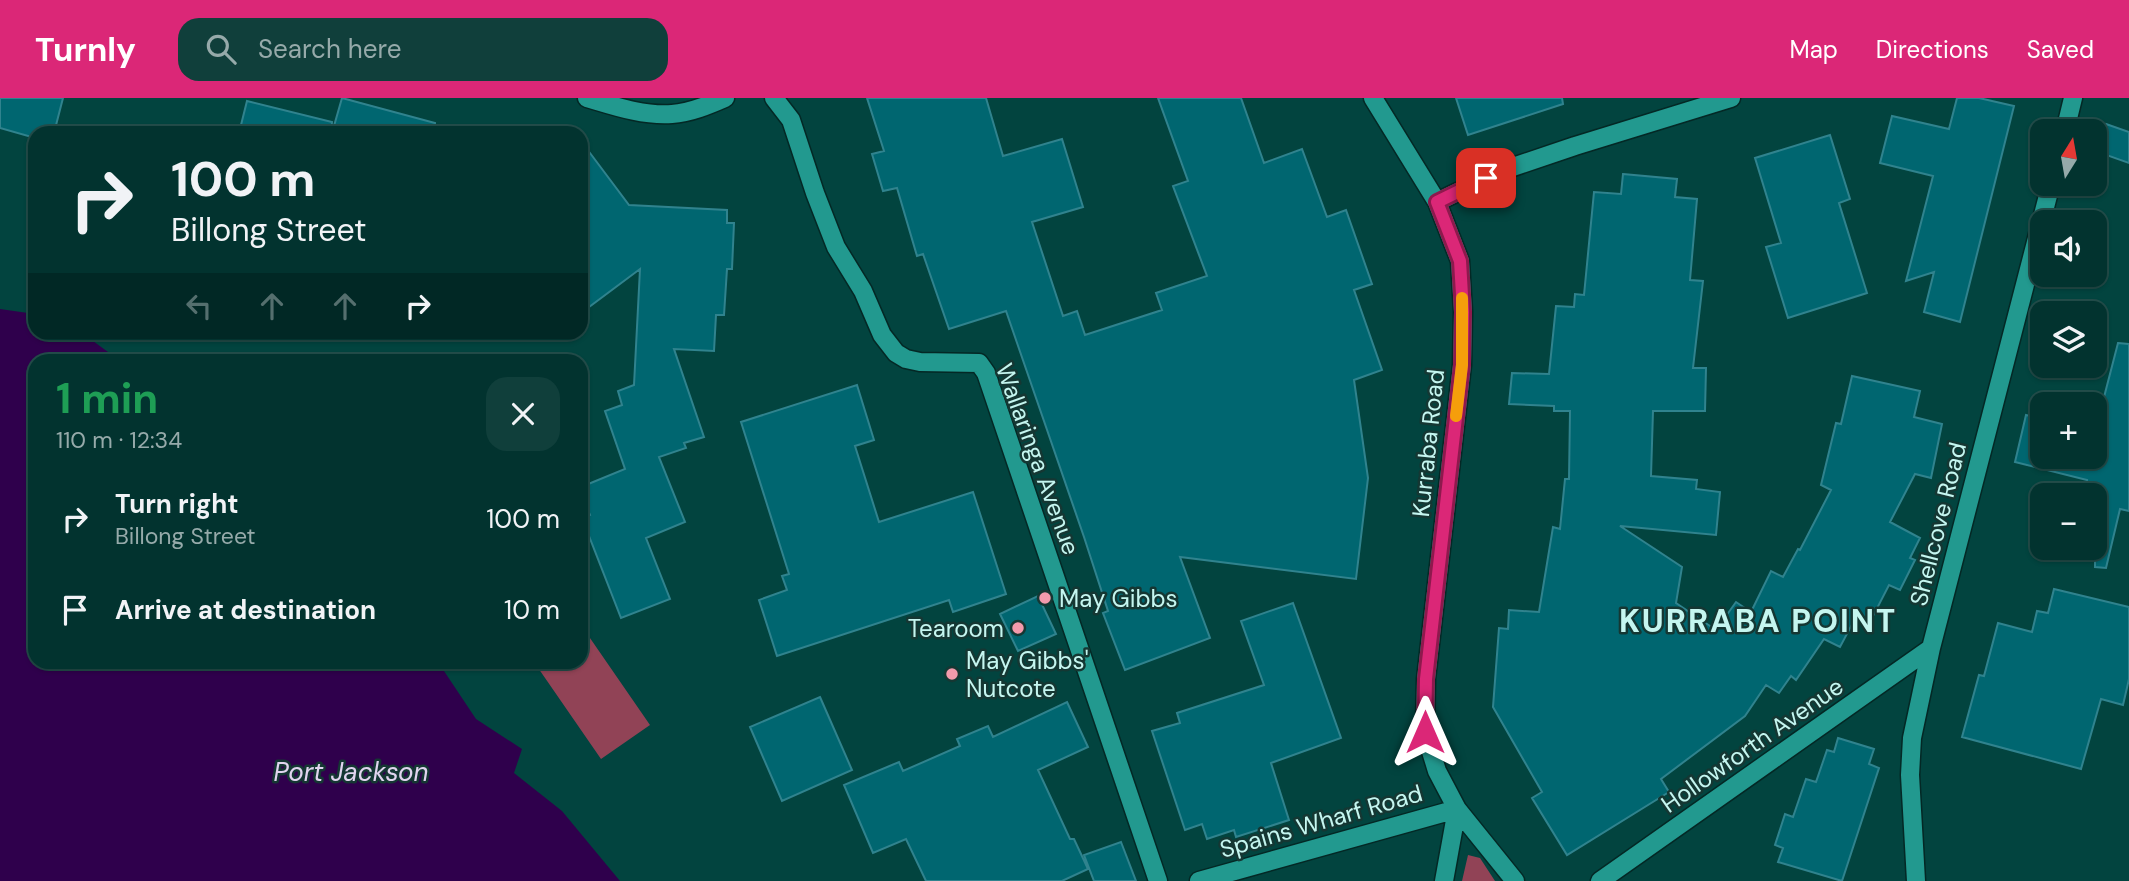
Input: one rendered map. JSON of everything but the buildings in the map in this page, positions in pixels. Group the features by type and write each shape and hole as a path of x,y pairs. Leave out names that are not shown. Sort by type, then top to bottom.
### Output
{"street":[{"path":"586,98 634,111 673,114 725,98"},
{"name":"Wallaringa Avenue","path":"774,98 790,120 836,247 863,291 882,335 896,353 906,359 919,362 979,363 986,373 1158,881"},
{"name":"Kurraba Road","path":"1373,98 1437,202 1460,261 1462,365 1426,679 1425,732 1437,771 1457,809 1515,881"},
{"path":"1437,202 1502,171 1575,145 1731,98"},
{"path":"2068,119 2073,98"},
{"name":"Shellcove Road","path":"1916,881 1910,759 1912,738 1931,649 2048,196"},
{"name":"Hollowforth Avenue","path":"1600,881 1931,649"},
{"path":"1444,881 1457,809"},
{"name":"Spains Wharf Road","path":"1199,881 1457,809"}],"shaded area":[{"path":"588,635 650,725 601,759 539,669 588,669"},
{"path":"1468,855 1480,858 1495,881 1462,881"}],"water":[{"name":"Port Jackson","path":"0,309 28,313 28,340 92,340 111,354 28,354 28,669 443,669 476,719 522,749 514,773 562,811 620,881 0,881"}],"slow traffic":[{"path":"1456,416 1462,365 1462,298"}],"place":[{"name":"May Gibbs","path":"1045,598"},
{"name":"Tearoom","path":"1018,628"},
{"name":"May Gibbs' Nutcote","path":"952,674"}],"district":[{"name":"KURRABA POINT","path":"1758,621"}],"route":[{"path":"1425,732 1426,679 1462,365 1460,261 1437,202 1486,178"}]}
